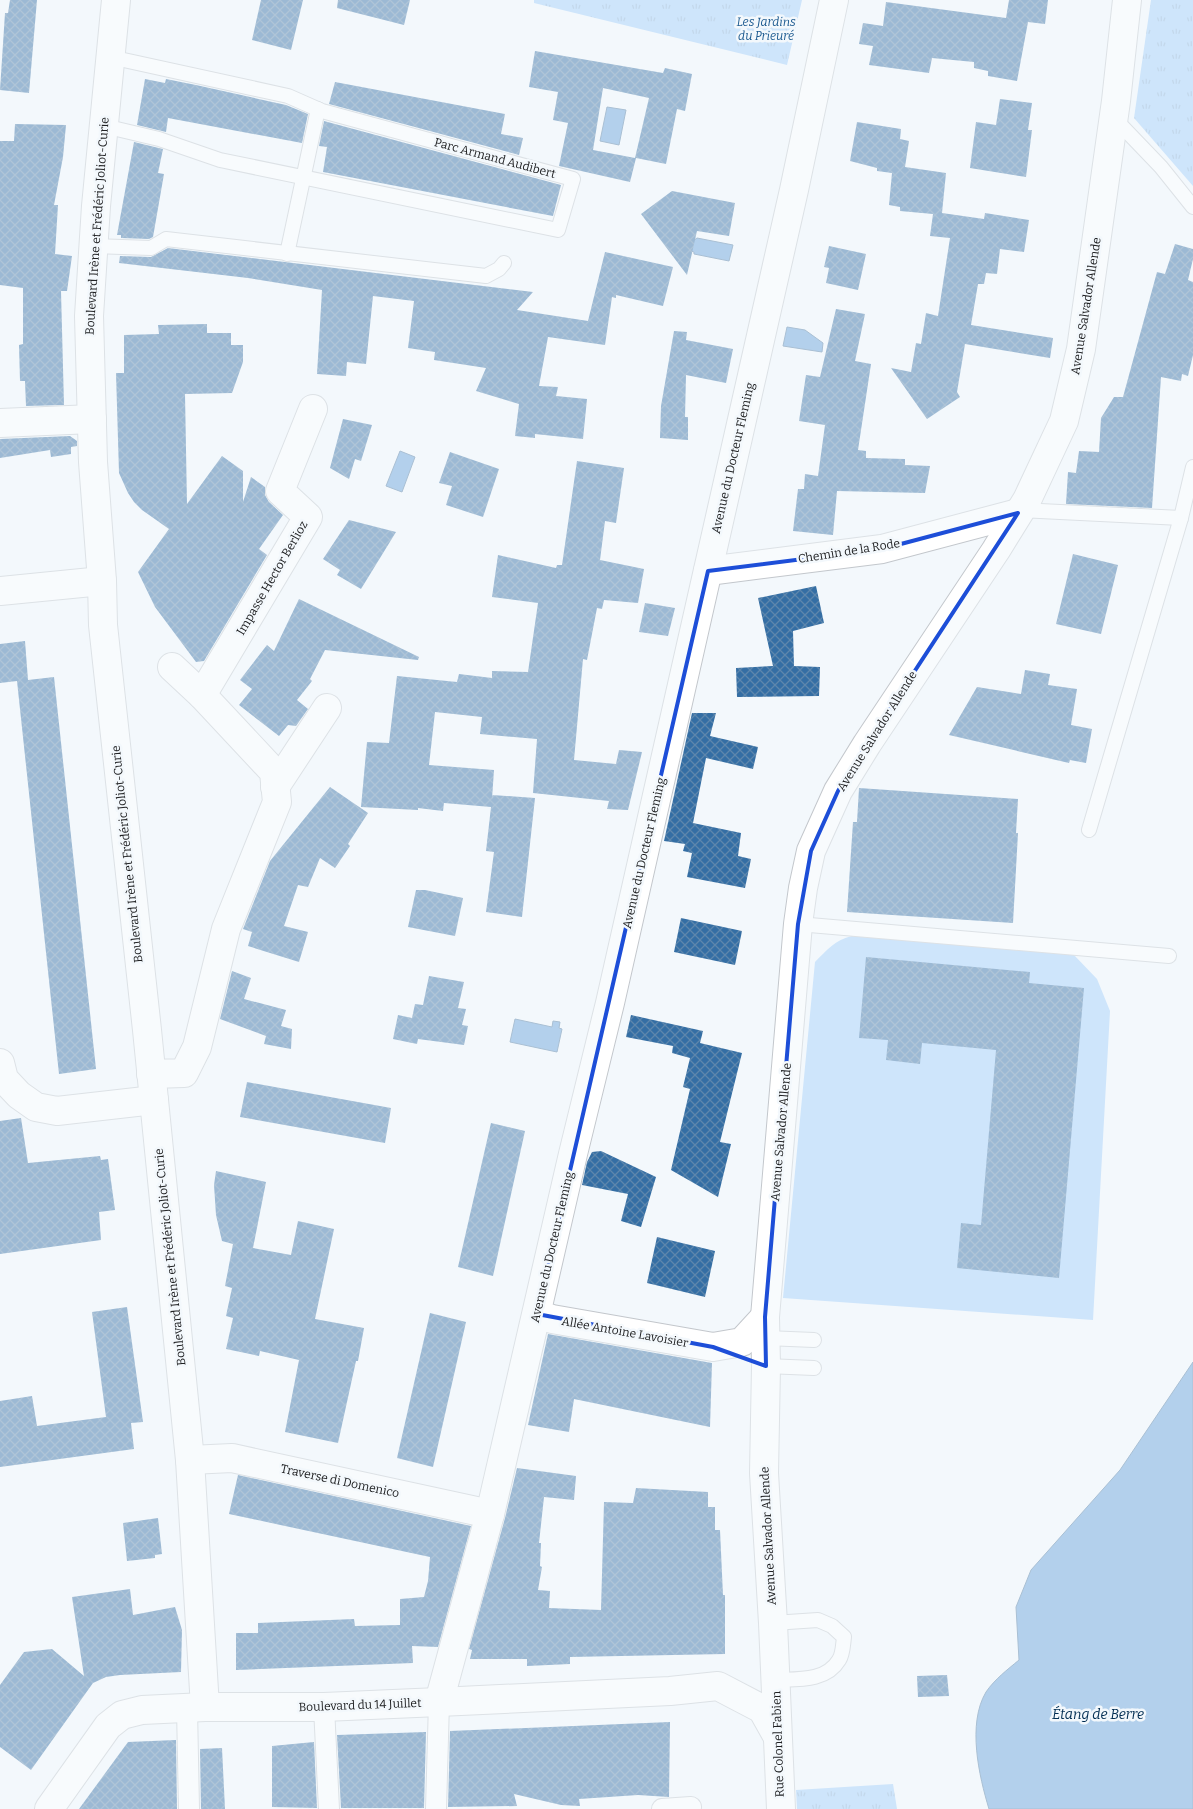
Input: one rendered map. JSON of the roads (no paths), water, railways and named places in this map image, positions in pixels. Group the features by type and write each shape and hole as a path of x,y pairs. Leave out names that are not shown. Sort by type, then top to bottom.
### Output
{"main road":[{"name":"Boulevard Irène et Frédéric Joliot-Curie","path":"116,0 89,316 93,462 102,581 103,625 154,1100 190,1460 196,1708"},
{"name":"Avenue du Docteur Fleming","path":"439,1702 490,1514 573,1154 610,1004 794,190 834,0"},
{"name":"Avenue Salvador Allende","path":"775,1680 764,1473 765,1328 798,924 803,888 811,851 838,791 867,744 996,550 1047,460 1064,421 1082,349 1127,0"},
{"name":"Impasse Hector Berlioz","path":"202,696 308,517 280,491 313,409"},
{"path":"0,423 92,419"},
{"name":"Chemin de la Rode","path":"708,572 882,549 1019,511"},
{"path":"0,591 102,581"},
{"path":"151,1074 184,1073 197,1047 226,929 277,802 274,772 172,666"},
{"path":"275,787 327,708"},
{"path":"0,1063 4,1079 19,1095 36,1107 57,1111 154,1100"},
{"name":"Allée Antoine Lavoisier","path":"536,1314 714,1347 766,1366"},
{"name":"Allée Antoine Lavoisier","path":"714,1347 742,1342 765,1328"},
{"name":"Traverse di Domenico","path":"190,1460 232,1458 490,1514"},
{"name":"Boulevard du 14 Juillet","path":"49,1809 108,1726 122,1715 142,1710 324,1707 439,1702 670,1690 775,1680"},
{"name":"Rue Colonel Fabien","path":"775,1680 776,1734 781,1809"},
{"path":"718,1686 762,1709 776,1734"}],"street":[{"path":"436,1809 439,1702"},
{"path":"324,1707 329,1809"},
{"path":"189,1809 196,1708"},
{"path":"662,1809 691,1807"}],"lane":[{"name":"Parc Armand Audibert","path":"104,126 159,139 220,160 558,230 573,179 318,109 288,96 110,57"},
{"path":"287,254 318,109"},
{"path":"1112,117 1161,167 1193,207"},
{"path":"94,246 151,248 166,239 486,276 500,269 504,264"},
{"path":"1089,830 1182,518 1193,467"},
{"path":"1019,511 1182,518"},
{"path":"798,924 1169,956"},
{"path":"765,1328 814,1340"},
{"path":"766,1366 814,1368"},
{"path":"773,1623 818,1620 832,1626 844,1638 840,1659 831,1670 809,1679 775,1680"}],"water":[{"path":"607,107 626,110 619,145 600,141"},
{"path":"697,238 733,245 729,261 694,254 691,251 693,241"},
{"path":"787,327 805,330 823,343 822,352 783,346"},
{"path":"400,451 415,457 402,492 386,486"},
{"path":"515,1019 552,1027 553,1021 560,1022 559,1028 562,1029 557,1052 510,1042"},
{"name":"Étang de Berre","path":"1193,1362 1193,1809 989,1809 979,1766 976,1734 977,1719 980,1705 986,1692 997,1679 1019,1660 1016,1607 1031,1570 1120,1470"}],"park label":[{"name":"Les Jardins du Prieuré","path":"766,29"}]}
